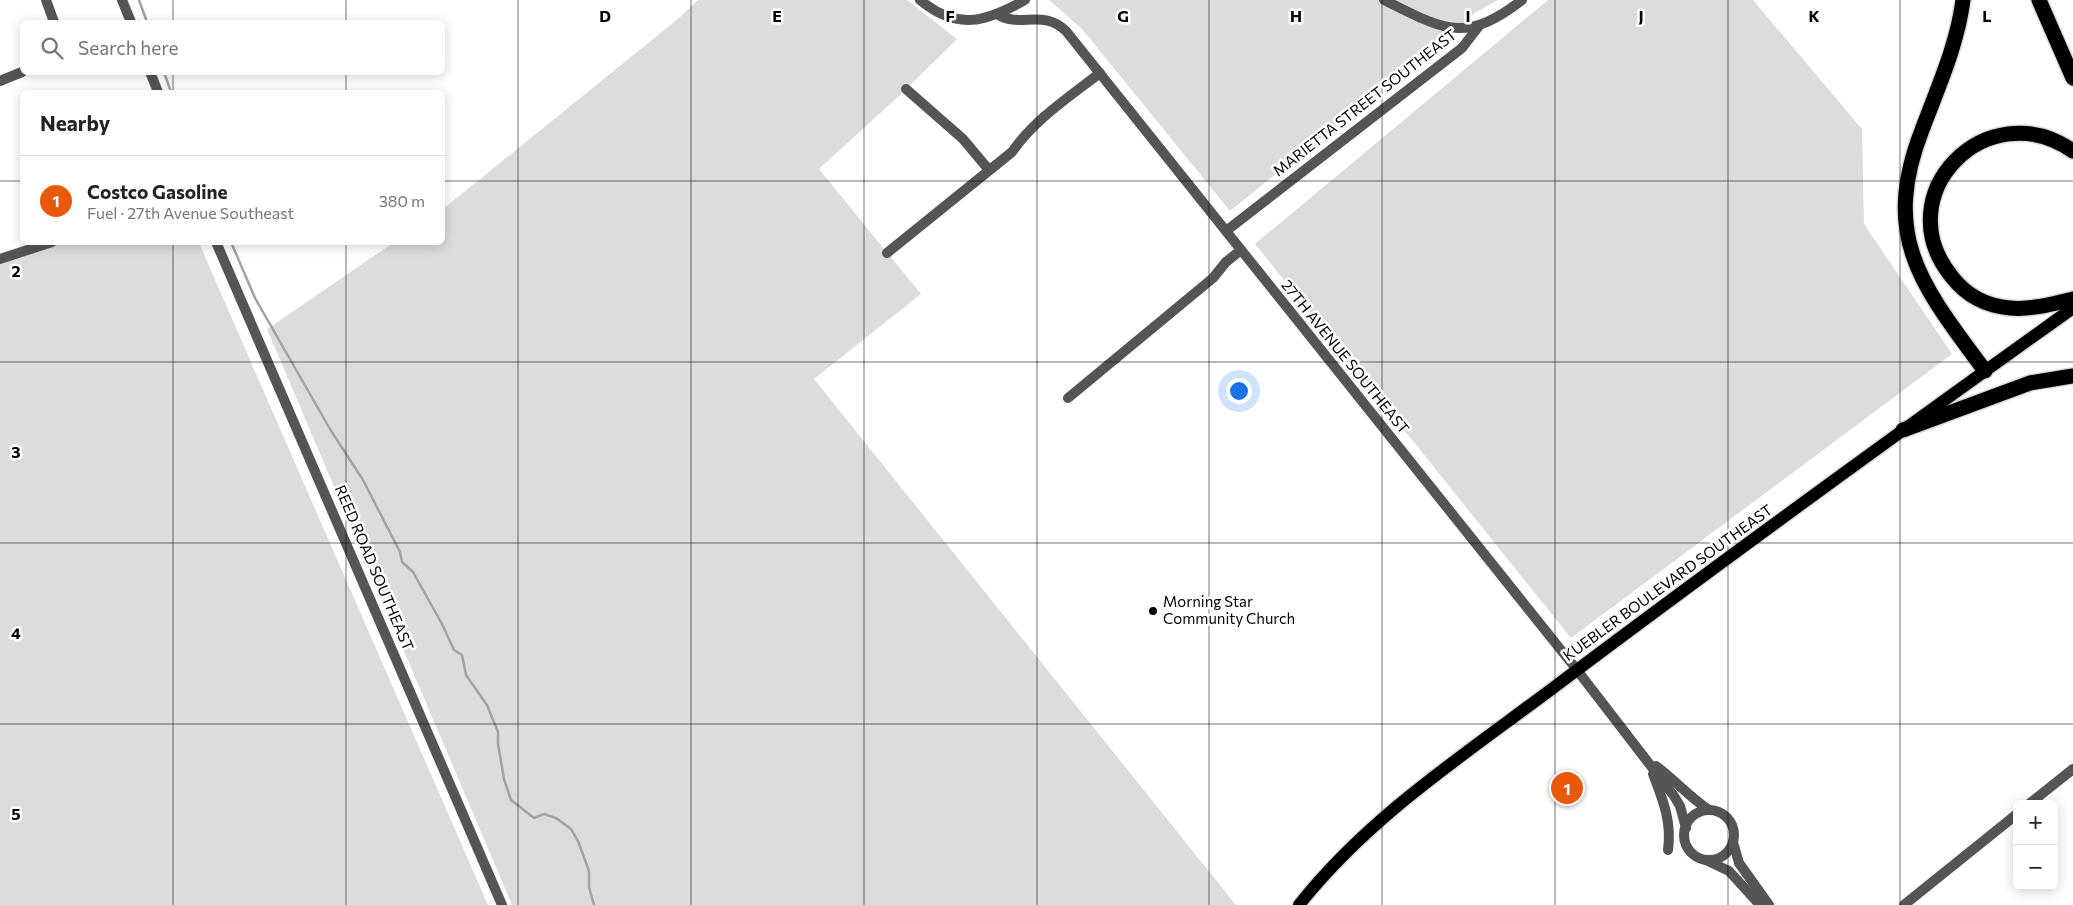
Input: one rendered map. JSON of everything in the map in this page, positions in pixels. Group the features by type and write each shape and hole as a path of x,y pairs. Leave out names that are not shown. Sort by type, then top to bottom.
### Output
{"highway":[{"path":"1962,0 1953,48 1914,152 1906,195 1906,222 1915,262 1926,285 1945,317 1985,371"},
{"path":"2039,0 2073,78"},
{"path":"2073,151 2051,139 2031,134 2014,133 1992,136 1973,145 1945,171 1937,187 1932,206 1931,227 1934,248 1944,267 1957,283 1973,297 1991,305 2010,308 2034,308 2073,299"},
{"path":"1903,430 2030,382 2073,376"}],"main road":[{"name":"KUEBLER BOULEVARD SOUTHEAST","path":"1300,905 1315,885 1342,857 1389,814 1445,769 1576,670 2073,308"}],"street":[{"path":"46,0 53,20"},
{"path":"122,0 130,20"},
{"path":"920,0 946,16 964,21 973,21 997,14 1025,0"},
{"path":"1384,0 1438,25 1458,28 1479,26"},
{"name":"MARIETTA STREET SOUTHEAST","path":"1226,231 1462,48 1479,26 1503,14 1522,0"},
{"name":"27TH AVENUE SOUTHEAST","path":"997,14 1008,20 1043,18 1058,24 1100,73 1648,759 1680,806 1686,828"},
{"path":"0,81 20,73"},
{"path":"887,253 1012,152 1021,138 1042,118 1100,73"},
{"path":"151,75 157,90"},
{"path":"906,89 963,140 989,170"},
{"path":"0,259 43,245"},
{"name":"REED ROAD SOUTHEAST","path":"217,245 502,905"},
{"path":"1068,398 1213,278 1226,262 1241,250"},
{"path":"1648,759 1667,810 1670,837 1668,850"},
{"name":"27TH AVENUE SOUTHEAST","path":"1648,759 1670,776 1692,798 1709,810"},
{"path":"2034,800 2073,768"},
{"path":"1760,905 1728,871 1692,854 1685,840 1686,828 1694,815 1709,810 1723,814 1729,820 1734,834 1733,842 1739,863 1769,905"},
{"path":"1904,905 2013,817"},
{"path":"1706,860 1712,860 1724,854 1733,842"}],"shaded area":[{"path":"698,0 907,0 957,39 900,95 819,169 921,294 814,379 1236,905 512,905 267,329 390,245 445,245 445,207 679,18"},
{"path":"1049,0 1498,0 1476,12 1230,211 1082,29"},
{"path":"1548,0 1753,0 1862,129 1864,224 1952,354 1571,638 1255,244"},
{"path":"51,245 200,245 488,905 0,905 0,262"}],"waterway":[{"path":"139,0 146,20"},
{"path":"165,75 170,90"},
{"path":"232,245 255,298 330,429 363,480 400,552 402,562 413,572 454,650 462,655 466,675 487,705 498,732 498,744 504,779 511,800 534,818 544,814 556,818 571,829 578,841 589,871 589,887 594,905"}],"place":[{"name":"Morning Star Community Church","path":"1153,611"},
{"name":"Costco Gasoline","path":"1567,788"}]}
